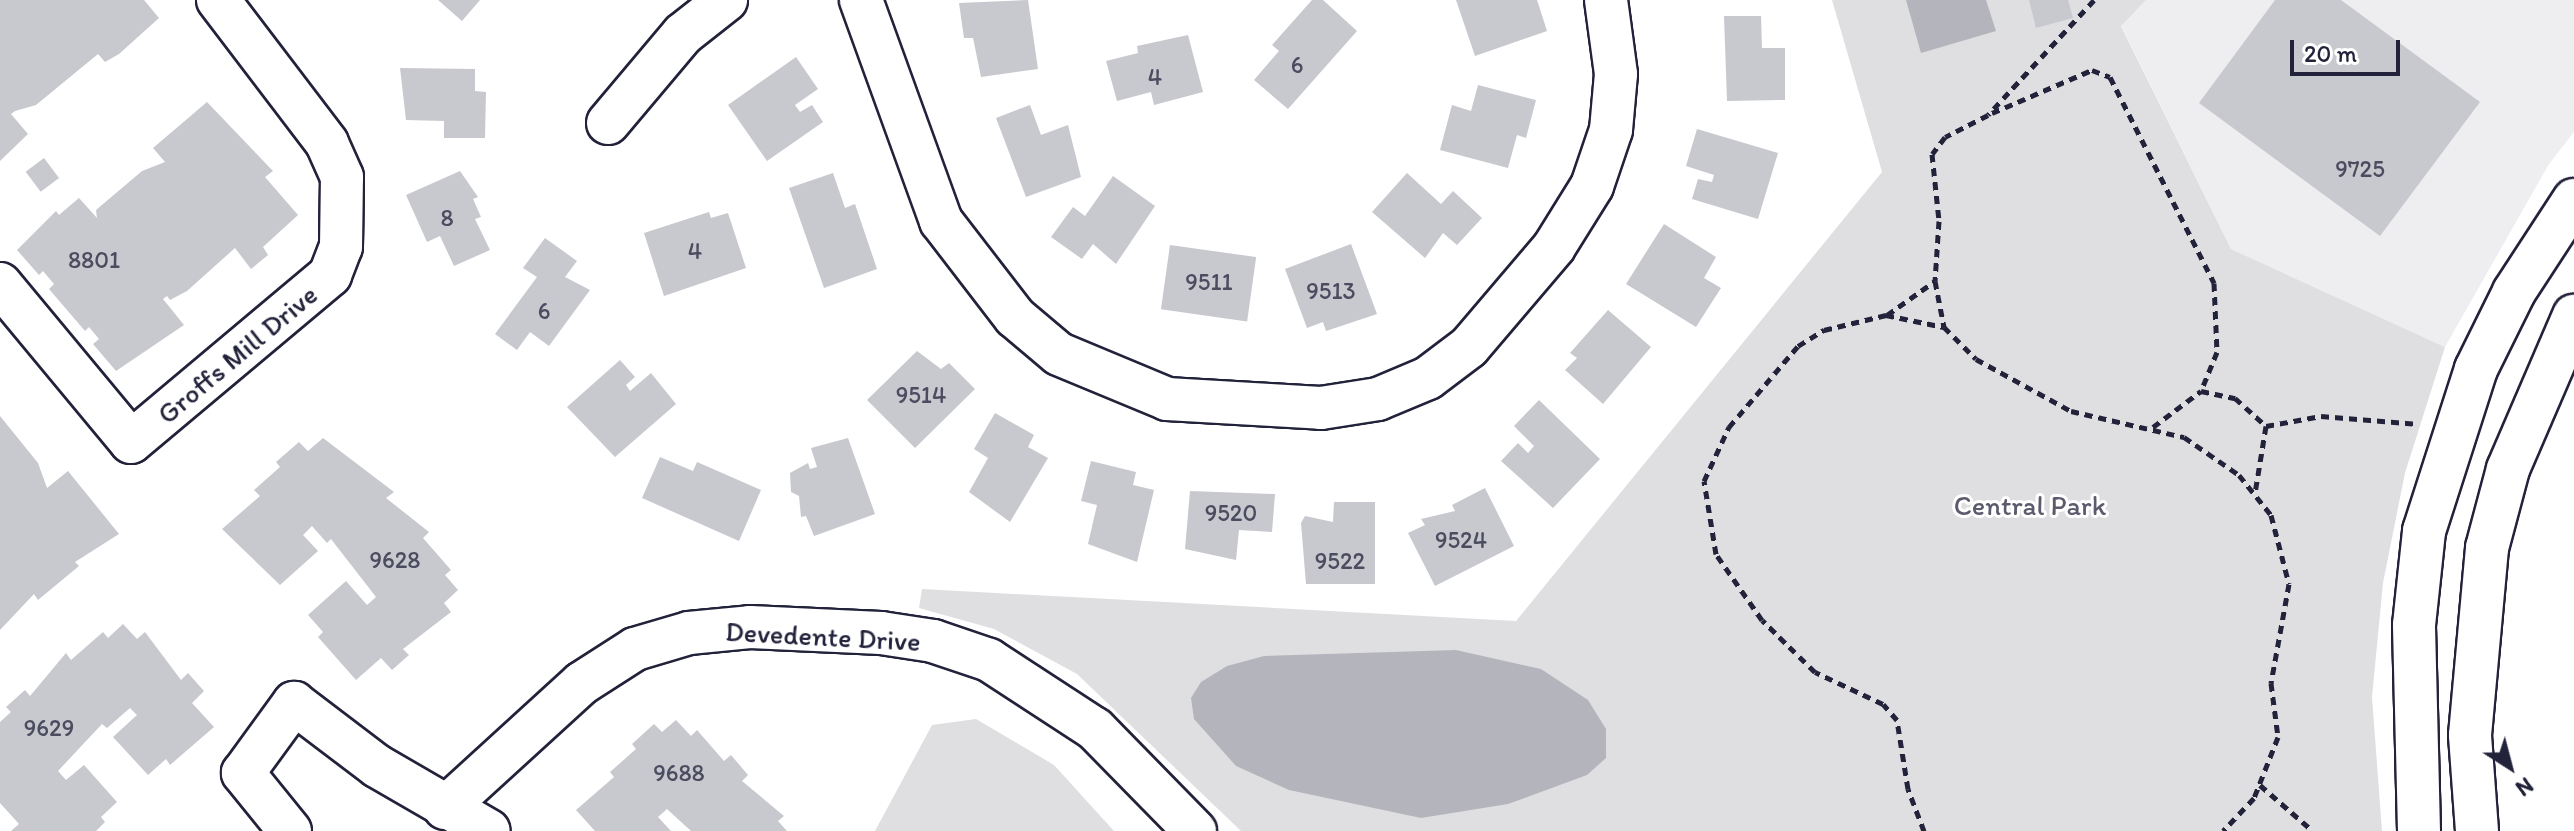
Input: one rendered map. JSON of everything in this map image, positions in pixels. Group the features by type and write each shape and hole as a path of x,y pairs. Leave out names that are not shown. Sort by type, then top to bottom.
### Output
{"street":[{"name":"Groffs Mill Drive","path":"0,284 131,442 330,275 341,247 342,177 327,143 218,0"},
{"path":"608,123 683,34 726,0"},
{"path":"861,0 941,221 1015,317 1059,354 1167,399 1321,408 1378,399 1428,378 1469,347 1554,247 1592,186 1611,130 1616,74 1606,0"},
{"path":"2419,831 2414,625 2424,531 2454,431 2514,292 2574,200"},
{"path":"2477,831 2470,735 2487,548 2508,469 2574,316"},
{"name":"Devedente Drive","path":"445,808 582,683 635,649 689,633 750,627 894,635 989,660 1095,729 1195,831"},
{"path":"290,831 243,773 294,703 445,808 489,831"}],"path":[{"path":"1988,115 2094,0"},
{"path":"1944,327 1935,281 1939,221 1932,154 1945,137 2092,70 2110,77 2214,283 2217,352 2201,391 2153,427"},
{"path":"1924,831 1908,789 1897,720 1883,704 1815,672 1762,620 1716,554 1704,481 1713,455 1798,346 1824,330 1886,315 1935,281"},
{"path":"1886,315 1944,327 1976,359 2036,395 2111,422 2153,427 2212,452 2255,494 2271,515 2289,584 2271,683 2278,737 2260,785 2243,815 2223,831"},
{"path":"2201,391 2235,398 2266,426"},
{"path":"2266,426 2321,416 2397,420 2454,431"},
{"path":"2255,494 2266,426"},
{"path":"2260,785 2313,831"}],"shaded area":[{"path":"1906,0 1986,0 1996,31 1921,53"},
{"path":"2146,0 2574,0 2574,132 2549,164 2445,347 2231,249 2121,25"},
{"path":"1456,650 1541,669 1588,700 1606,729 1606,758 1587,775 1508,804 1421,818 1289,790 1236,766 1194,719 1191,698 1201,682 1227,666 1264,656"}],"green space":[{"name":"Central Park","path":"1832,0 2146,0 2121,26 2231,249 2445,347 2405,473 2383,583 2372,697 2382,831 1241,831 1077,674 994,629 919,608 922,589 1516,621 1882,172"},
{"path":"976,719 1054,765 1114,831 875,831 932,725"}],"building":[{"path":"0,0 144,0 159,18 119,54 105,62 98,54 36,105 11,114 28,134 0,161"},
{"path":"438,0 480,0 462,21"},
{"path":"1028,0 1038,69 981,77 973,38 964,38 959,3"},
{"path":"1312,0 1323,0 1357,31 1288,109 1254,80 1279,51 1272,45"},
{"path":"1456,0 1537,0 1547,31 1475,56"},
{"path":"2029,0 2068,0 2073,18 2036,28"},
{"path":"2275,0 2341,0 2480,102 2380,236 2199,103"},
{"path":"1724,16 1761,16 1762,48 1785,48 1785,100 1727,101"},
{"path":"1188,35 1203,92 1154,105 1151,92 1117,101 1106,61 1138,53 1137,46"},
{"path":"796,57 818,89 795,105 800,112 812,105 823,122 767,161 728,105"},
{"path":"400,68 475,69 475,91 486,92 485,138 444,138 444,121 406,120"},
{"path":"1478,85 1536,100 1526,138 1517,135 1508,168 1440,150 1452,105 1471,111"},
{"path":"207,102 273,171 265,177 298,215 263,247 268,255 251,269 235,248 187,291 170,300 167,296 163,299 184,325 116,371 93,344 99,339 89,327 85,331 49,289 54,284 43,271 39,275 17,250 56,211 59,215 79,198 97,218 96,210 142,171 165,162 153,148"},
{"path":"1030,105 1041,135 1068,125 1081,177 1026,197 996,118"},
{"path":"1697,129 1778,153 1758,219 1692,199 1698,179 1712,182 1714,175 1686,166"},
{"path":"44,158 59,178 41,192 26,172"},
{"path":"460,171 478,197 473,199 481,217 475,219 490,250 454,266 440,236 427,242 406,195"},
{"path":"833,173 845,208 855,204 877,269 824,288 789,188"},
{"path":"1407,173 1441,204 1453,191 1482,218 1457,245 1443,233 1425,258 1372,212"},
{"path":"1113,176 1155,206 1116,264 1093,244 1082,259 1051,237 1073,207 1085,216"},
{"path":"709,212 711,218 728,213 746,268 664,296 644,233"},
{"path":"1664,224 1716,257 1704,278 1721,288 1696,327 1626,284"},
{"path":"545,238 577,261 565,277 590,290 549,346 530,332 517,350 495,334 537,277 523,268"},
{"path":"1351,244 1377,314 1326,331 1323,322 1307,328 1285,269"},
{"path":"1170,245 1256,257 1247,321 1161,309"},
{"path":"1608,310 1651,347 1603,404 1565,370 1577,358 1570,353"},
{"path":"917,351 941,369 949,363 975,389 915,448 867,400"},
{"path":"620,360 635,377 626,385 630,391 651,373 676,404 615,457 567,407"},
{"path":"1539,400 1600,459 1553,508 1501,461 1518,443 1528,453 1534,446 1514,426"},
{"path":"995,413 1034,435 1028,447 1048,458 1010,522 969,492 988,458 974,449"},
{"path":"0,416 38,463 47,488 68,471 119,534 75,562 79,566 38,600 34,594 0,630"},
{"path":"323,438 394,492 386,498 429,532 423,538 451,570 445,575 458,590 444,603 451,612 403,649 409,655 392,670 381,658 356,680 318,637 323,632 308,615 346,581 367,605 376,597 331,539 327,543 312,526 303,535 318,551 280,585 222,529 260,496 254,490 280,467 276,462 299,442 308,451"},
{"path":"848,438 875,514 814,536 806,516 801,517 799,496 791,492 790,473 808,463 810,469 817,467 811,448"},
{"path":"660,457 693,471 697,462 761,490 739,541 642,498"},
{"path":"1091,461 1136,472 1133,485 1154,490 1137,562 1088,544 1097,505 1081,501"},
{"path":"1485,488 1514,546 1435,586 1408,533 1425,525 1421,519 1455,511 1452,505"},
{"path":"1190,491 1275,494 1272,532 1239,530 1236,560 1185,549"},
{"path":"1334,502 1375,502 1375,584 1306,584 1301,523 1305,516 1333,522"},
{"path":"123,624 137,639 145,632 181,680 188,673 204,691 192,703 214,727 170,765 166,759 148,775 113,737 137,715 130,708 107,728 102,724 58,771 66,780 84,765 117,802 101,817 105,822 96,831 11,831 19,824 0,803 0,722 11,712 6,707 25,690 30,696 66,653 71,660 103,632 108,638"},
{"path":"676,720 691,736 697,730 724,761 731,755 748,775 742,781 784,816 778,821 787,831 691,831 667,809 658,817 671,831 595,831 576,810 614,777 610,772 636,749 632,744 654,724 662,732"}]}
